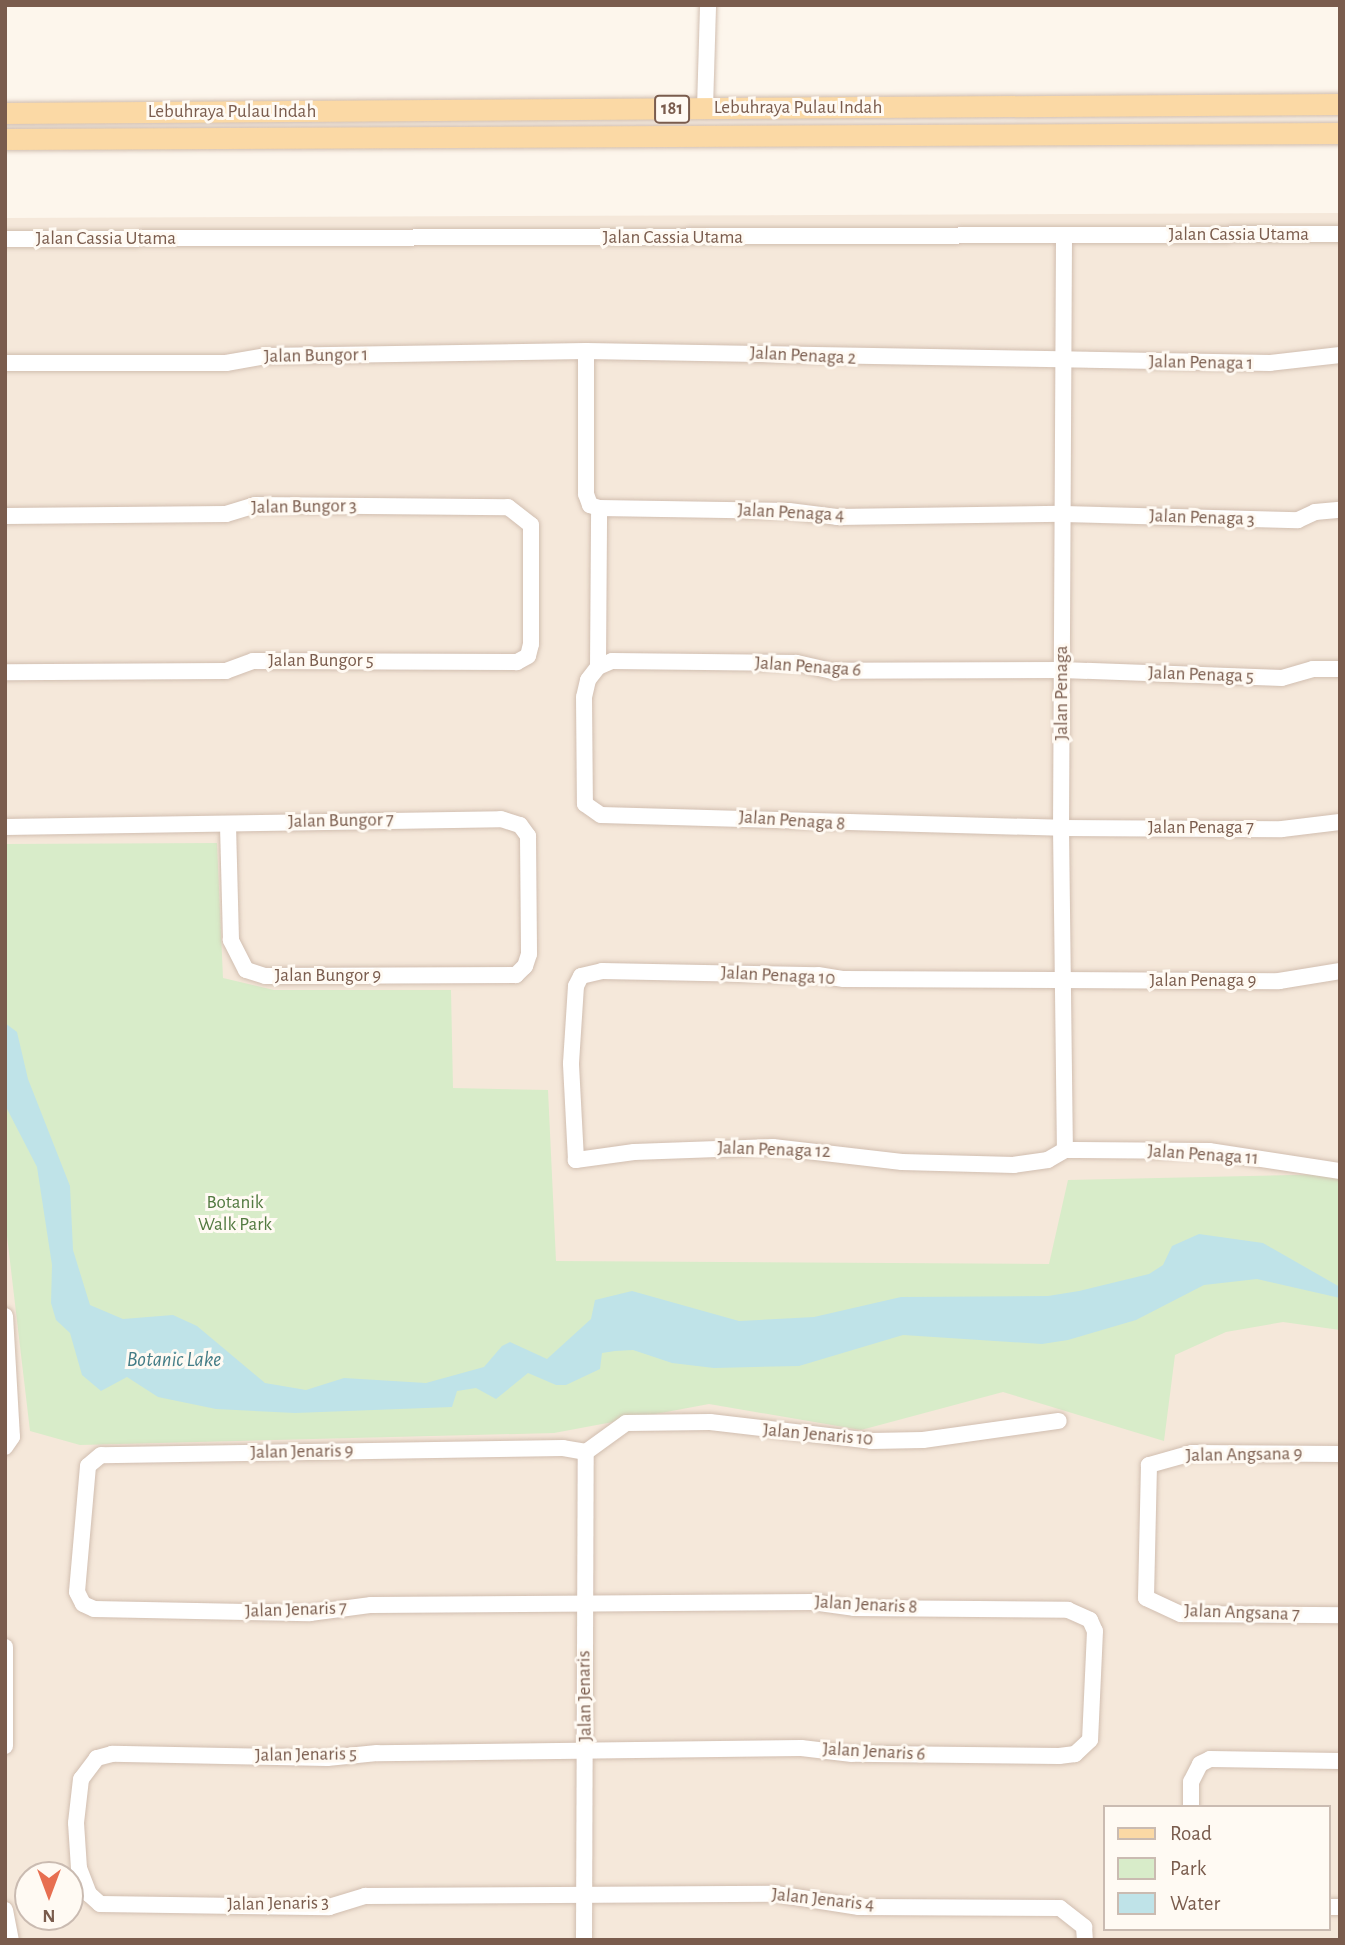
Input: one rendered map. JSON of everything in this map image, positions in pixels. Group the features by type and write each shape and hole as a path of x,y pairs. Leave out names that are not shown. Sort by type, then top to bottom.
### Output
{"main road":[{"name":"Lebuhraya Pulau Indah","path":"5,113 1340,104"},
{"name":"Lebuhraya Pulau Indah","path":"5,139 1340,133"}],"street":[{"path":"705,108 708,5"},
{"name":"Jalan Cassia Utama","path":"5,239 1340,234"},
{"name":"Jalan Penaga","path":"1064,237 1061,828 1065,1150"},
{"path":"586,351 586,494 590,505 599,508 598,667"},
{"name":"Jalan Penaga 2","path":"586,351 1062,361"},
{"name":"Jalan Bungor 1","path":"5,363 226,363 265,355 586,351"},
{"name":"Jalan Penaga 1","path":"1062,361 1270,363 1340,355"},
{"name":"Jalan Bungor 3","path":"5,516 226,514 255,505 508,507 524,515 531,525 531,590"},
{"name":"Jalan Penaga 4","path":"599,508 789,510 837,517 1063,514"},
{"name":"Jalan Penaga 3","path":"1063,514 1298,520 1315,512 1340,510"},
{"name":"Jalan Bungor 5","path":"5,671 226,671 253,661 517,662 528,656 531,644 531,590"},
{"name":"Jalan Penaga 6","path":"598,667 612,662 796,663 832,671 1062,670"},
{"name":"Jalan Penaga 8","path":"598,667 588,680 584,697 585,804 601,815 1061,828"},
{"name":"Jalan Penaga 5","path":"1062,670 1282,678 1313,669 1340,669"},
{"name":"Jalan Bungor 7","path":"5,827 228,827 254,822 501,819 520,825 528,836 529,954 516,975"},
{"name":"Jalan Penaga 7","path":"1061,828 1282,828 1340,822"},
{"name":"Jalan Bungor 9","path":"228,827 231,940 246,970 265,976 516,975"},
{"name":"Jalan Penaga 10","path":"571,1063 573,995 581,976 590,971 1065,981"},
{"name":"Jalan Penaga 9","path":"1065,981 1279,981 1340,971"},
{"name":"Jalan Penaga 12","path":"571,1063 576,1160 634,1152 773,1147 902,1162 1014,1165 1048,1160 1065,1150"},
{"name":"Jalan Penaga 11","path":"1065,1150 1209,1152 1340,1171"},
{"path":"5,1317 8,1442"},
{"name":"Jalan Jenaris 10","path":"586,1452 626,1423 710,1422 871,1441 923,1440 1059,1421"},
{"name":"Jalan Jenaris 9","path":"81,1530 88,1466 102,1455 563,1448 586,1452"},
{"name":"Jalan Jenaris","path":"584,1940 586,1452"},
{"name":"Jalan Angsana 9","path":"1146,1598 1149,1465 1192,1453 1340,1454"},
{"name":"Jalan Jenaris 7","path":"81,1530 77,1592 83,1604 94,1609 310,1613 371,1605 584,1604"},
{"name":"Jalan Angsana 7","path":"1146,1598 1181,1614 1340,1615"},
{"name":"Jalan Jenaris 8","path":"584,1604 812,1602 854,1608 1068,1610 1090,1620 1095,1631 1096,1675"},
{"path":"5,1647 5,1745"},
{"name":"Jalan Jenaris 6","path":"586,1749 1075,1754 1090,1740 1096,1675"},
{"name":"Jalan Jenaris 5","path":"76,1823 87,1767 113,1754 327,1758 586,1749"},
{"path":"1191,1805 1191,1782 1200,1765 1210,1759 1340,1761"},
{"name":"Jalan Jenaris 3","path":"76,1823 79,1868 89,1894 100,1904 328,1907 365,1896 584,1897"},
{"name":"Jalan Jenaris 4","path":"584,1897 776,1894 859,1907 1060,1908 1084,1927 1085,1940"},
{"path":"5,1910 11,1940"}],"shaded area":[{"path":"1340,213 1340,1940 5,1940 5,218"}],"green space":[{"name":"Botanik Walk Park","path":"217,843 223,978 274,990 451,990 453,1088 548,1090 556,1261 1049,1264 1068,1180 1340,1174 1340,1330 1283,1322 1226,1332 1175,1355 1164,1441 1003,1392 861,1430 709,1404 554,1433 80,1445 30,1431 5,1219 5,844"}],"water":[{"name":"Botanic Lake","path":"5,1023 17,1032 28,1079 70,1186 73,1250 90,1305 123,1319 173,1315 197,1326 265,1383 306,1390 344,1378 426,1383 484,1367 502,1346 510,1342 547,1359 591,1319 595,1300 632,1291 739,1321 814,1317 901,1297 1048,1296 1149,1274 1163,1265 1172,1246 1199,1234 1263,1243 1340,1287 1340,1298 1257,1279 1204,1285 1136,1320 1068,1340 1042,1344 903,1335 799,1366 714,1368 672,1363 633,1350 615,1351 602,1353 600,1369 566,1385 556,1385 528,1373 496,1399 476,1388 457,1391 452,1407 295,1413 216,1409 158,1397 127,1377 101,1391 82,1375 70,1333 56,1320 51,1303 52,1265 37,1167 5,1105"}]}
